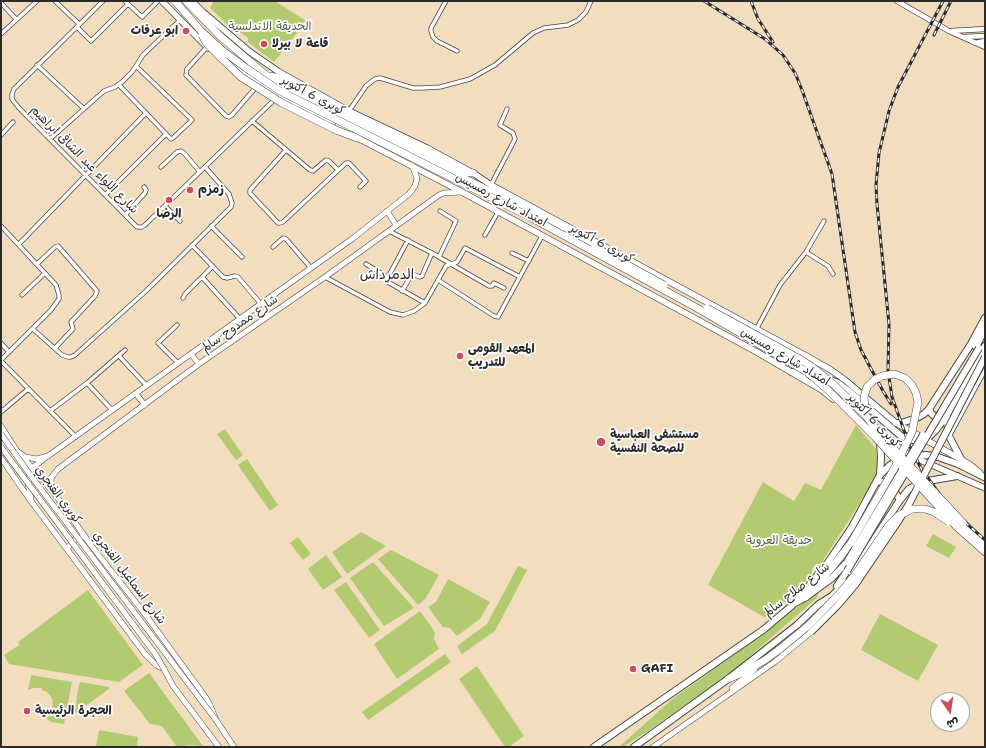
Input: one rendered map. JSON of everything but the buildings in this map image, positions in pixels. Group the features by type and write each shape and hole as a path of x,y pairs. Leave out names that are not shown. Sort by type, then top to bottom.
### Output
{"highway":[{"name":"كوبرى 6 أكتوبر","path":"175,1 201,31 223,51 246,68 293,98 530,217 697,308 807,372 827,389 875,437 957,527 985,552"},
{"name":"كوبرى 6 أكتوبر","path":"186,1 220,36 267,76 306,99 533,212 811,366 833,384 866,416 880,434 963,523 985,544"},
{"path":"201,31 207,44 242,77 282,103 336,130 357,138"},
{"path":"267,76 281,78 358,120 463,172 473,173"},
{"path":"896,423 917,418 929,409 971,344 985,318"},
{"name":"شارع صلاح سالم","path":"634,747 728,679 797,625 819,604 827,600 847,571 980,347 985,329"},
{"name":"شارع صلاح سالم","path":"594,747 763,630 795,603 832,578 847,562 985,339"},
{"path":"792,372 818,376 838,383 901,436 912,440 924,440 931,436 947,415 980,347"},
{"path":"811,632 837,606 855,585 902,516 985,357"},
{"path":"806,597 851,543 894,469 912,432 918,402 915,389 908,380 900,375 890,374 878,378 871,383 865,393 864,403 866,416"},
{"path":"929,409 931,413 938,418 947,415"},
{"path":"947,415 950,436 962,460"},
{"path":"878,432 882,458 880,475"},
{"path":"795,603 840,545 880,475 890,465 903,458 927,455 958,464 984,477"},
{"path":"827,600 850,575 909,489 917,484 929,480 956,476"},
{"path":"877,481 888,485 893,489 900,500"},
{"path":"728,679 741,674 765,660 809,625 840,594 889,525 900,514 912,509 925,509 934,512 957,527"}],"main road":[{"name":"امتداد شارع رمسيس","path":"162,1 207,47 259,84 279,96 357,138 412,165 719,331 822,390 856,417 911,456 985,488"},
{"name":"امتداد شارع رمسيس","path":"192,1 203,12 267,64 349,111 427,148 473,173 491,185 757,328 831,370 896,423 962,460 984,477"},
{"name":"شارع ممدوح سالم","path":"17,451 25,457 37,459 48,456 240,320 409,194 415,186 417,178 412,165"},
{"name":"شارع ممدوح سالم","path":"55,494 51,484 54,473 58,468 199,364 325,277 388,230 439,195 444,193 462,192"},
{"path":"387,211 396,225"},
{"path":"625,279 634,277 637,274 638,265"},
{"path":"719,331 714,320 721,314 730,314"},
{"path":"191,354 199,364"},
{"path":"136,394 145,405"},
{"name":"شارع اسماعيل الفنجري","path":"1,426 17,451 55,494 201,691 210,705 216,720 234,747"},
{"name":"كوبري الفنجري","path":"1,434 36,483 216,720"},
{"name":"كوبري الفنجري","path":"1,447 152,650 164,669"},
{"path":"34,504 28,484 29,476 32,468 48,456"},
{"path":"1,458 145,654 156,665 164,669 173,686 219,747"},
{"path":"58,537 70,535 77,525"},
{"path":"67,549 74,540 85,536"},
{"path":"653,747 780,658 811,632"},
{"path":"724,698 731,689 765,660"}],"street":[{"path":"1,34 37,1"},
{"path":"55,1 91,41 127,3 142,17 158,1"},
{"name":"شارع اللواء عبد الشافى ابراهيم","path":"104,1 14,89 12,99 18,108 135,225 140,227 145,225 279,96"},
{"path":"446,1 431,28 431,31 433,37 437,41 458,51"},
{"path":"349,111 366,86 375,79 380,78 413,88 422,88 440,87 470,79 495,65 533,33 544,28 568,25 578,20 586,12 591,1"},
{"path":"897,1 949,31 985,47"},
{"path":"1,3 16,20"},
{"path":"50,139 104,90 119,85 132,72 143,55 180,20"},
{"path":"949,31 985,29"},
{"path":"961,37 985,36"},
{"path":"975,43 985,41"},
{"path":"207,47 187,68 186,74 226,116 229,117 232,115 259,84"},
{"path":"37,65 83,108"},
{"path":"119,85 170,139 173,139 192,120 136,66"},
{"path":"491,185 515,139 513,133 500,125 507,109"},
{"path":"19,244 146,113"},
{"path":"252,121 312,171 326,160 338,170"},
{"path":"1,135 13,122"},
{"path":"105,195 166,134"},
{"path":"286,150 250,190 250,194 278,223 283,222 346,163 349,163 366,181 360,187"},
{"path":"161,167 180,151 184,153 200,172"},
{"path":"33,328 65,356 68,357 75,355 141,296 226,212 232,203 229,194 205,167"},
{"path":"124,215 145,192 146,190 144,187"},
{"path":"165,206 180,221"},
{"path":"439,257 456,221 440,211"},
{"path":"485,235 498,212"},
{"path":"757,328 780,285 806,252 824,221"},
{"path":"1,226 46,273 59,290 59,300 51,310 1,361 76,437"},
{"path":"212,226 242,257"},
{"path":"388,230 432,253 489,286 492,286 494,283 504,288"},
{"path":"438,280 496,317 499,316 542,236"},
{"path":"273,247 283,238 286,239 311,268"},
{"path":"408,240 386,281 425,303"},
{"path":"192,245 225,278 235,276 238,277 261,304"},
{"path":"37,264 58,246 97,291 95,296 71,322 73,329 55,348"},
{"path":"325,277 397,314 403,315 410,313 425,303 446,266 457,262 464,248 520,277"},
{"path":"806,252 828,266 833,274"},
{"path":"402,291 412,274 420,277 422,276 432,253"},
{"path":"512,253 529,261"},
{"path":"366,264 387,277"},
{"path":"183,298 212,266"},
{"path":"22,295 46,273"},
{"path":"202,277 240,320"},
{"path":"177,325 158,343 178,363"},
{"path":"1,344 10,352"},
{"path":"50,411 87,383 125,350"},
{"path":"119,356 147,386"},
{"path":"950,436 985,370"},
{"path":"87,383 112,410"},
{"path":"1,412 28,389"}],"green space":[{"name":"الحديقة الاندلسية","path":"214,1 275,1 306,21 274,62 248,42 248,38 237,30 233,30 210,8"},
{"name":"حديقة العروبة","path":"856,425 876,449 878,467 877,476 822,562 820,564 816,564 812,569 812,574 797,591 766,618 708,585 763,482 794,501 805,483 821,490"},
{"path":"225,429 243,455 236,460 217,434"},
{"path":"247,459 278,505 270,511 238,465"},
{"path":"361,532 386,546 347,574 332,552"},
{"path":"933,534 956,547 949,558 926,546"},
{"path":"298,537 311,554 303,560 290,543"},
{"path":"391,550 439,575 425,599 418,605 378,559"},
{"path":"326,555 342,577 323,590 308,569"},
{"path":"373,562 414,608 384,626 350,578"},
{"path":"518,566 527,570 495,631 462,654 457,646 487,624"},
{"path":"448,579 490,602 480,619 457,636 450,628 443,627 428,607 436,602"},
{"path":"346,582 380,630 369,638 334,590"},
{"path":"88,590 143,665 119,682 9,664 4,655 19,645 18,642"},
{"path":"817,592 819,593 817,598 728,675 645,733 623,747 619,747 670,701"},
{"path":"420,611 435,632 434,639 439,649 397,679 374,644"},
{"path":"880,614 938,645 918,681 861,650"},
{"path":"445,654 451,662 368,720 362,712"},
{"path":"477,666 524,736 509,747 505,747 459,679"},
{"path":"149,673 203,746 187,745 184,747 177,747 162,726 150,724 125,692 125,690"},
{"path":"31,675 72,682 64,724 51,722 46,718 52,713 53,710 52,698 47,692 42,690 42,688 33,688 28,690"},
{"path":"81,682 109,687 109,689 74,714 79,684"},
{"path":"99,730 138,737 137,747 96,747"}],"railway":[{"path":"704,1 765,39 783,55 795,73 832,174 855,332 861,350 891,404"},
{"path":"751,1 758,19 773,42"},
{"path":"943,1 898,87 889,111 879,153 876,185 889,324 888,371 892,397 910,447 922,470 941,496 968,525 985,540"},
{"path":"934,35 951,1"}],"place":[{"name":"ابو عرفات","path":"186,31"},
{"name":"قاعة لا بيرلا","path":"264,44"},
{"name":"زمزم","path":"190,190"},
{"name":"الرضا","path":"169,200"},
{"name":"المعهد القومى للتدريب","path":"460,356"},
{"name":"مستشفى العباسية للصحة النفسية","path":"601,442"},
{"name":"GAFI","path":"633,669"},
{"name":"الحجرة الرئيسية","path":"27,711"}],"district":[{"name":"الدمرداش","path":"387,275"}]}
